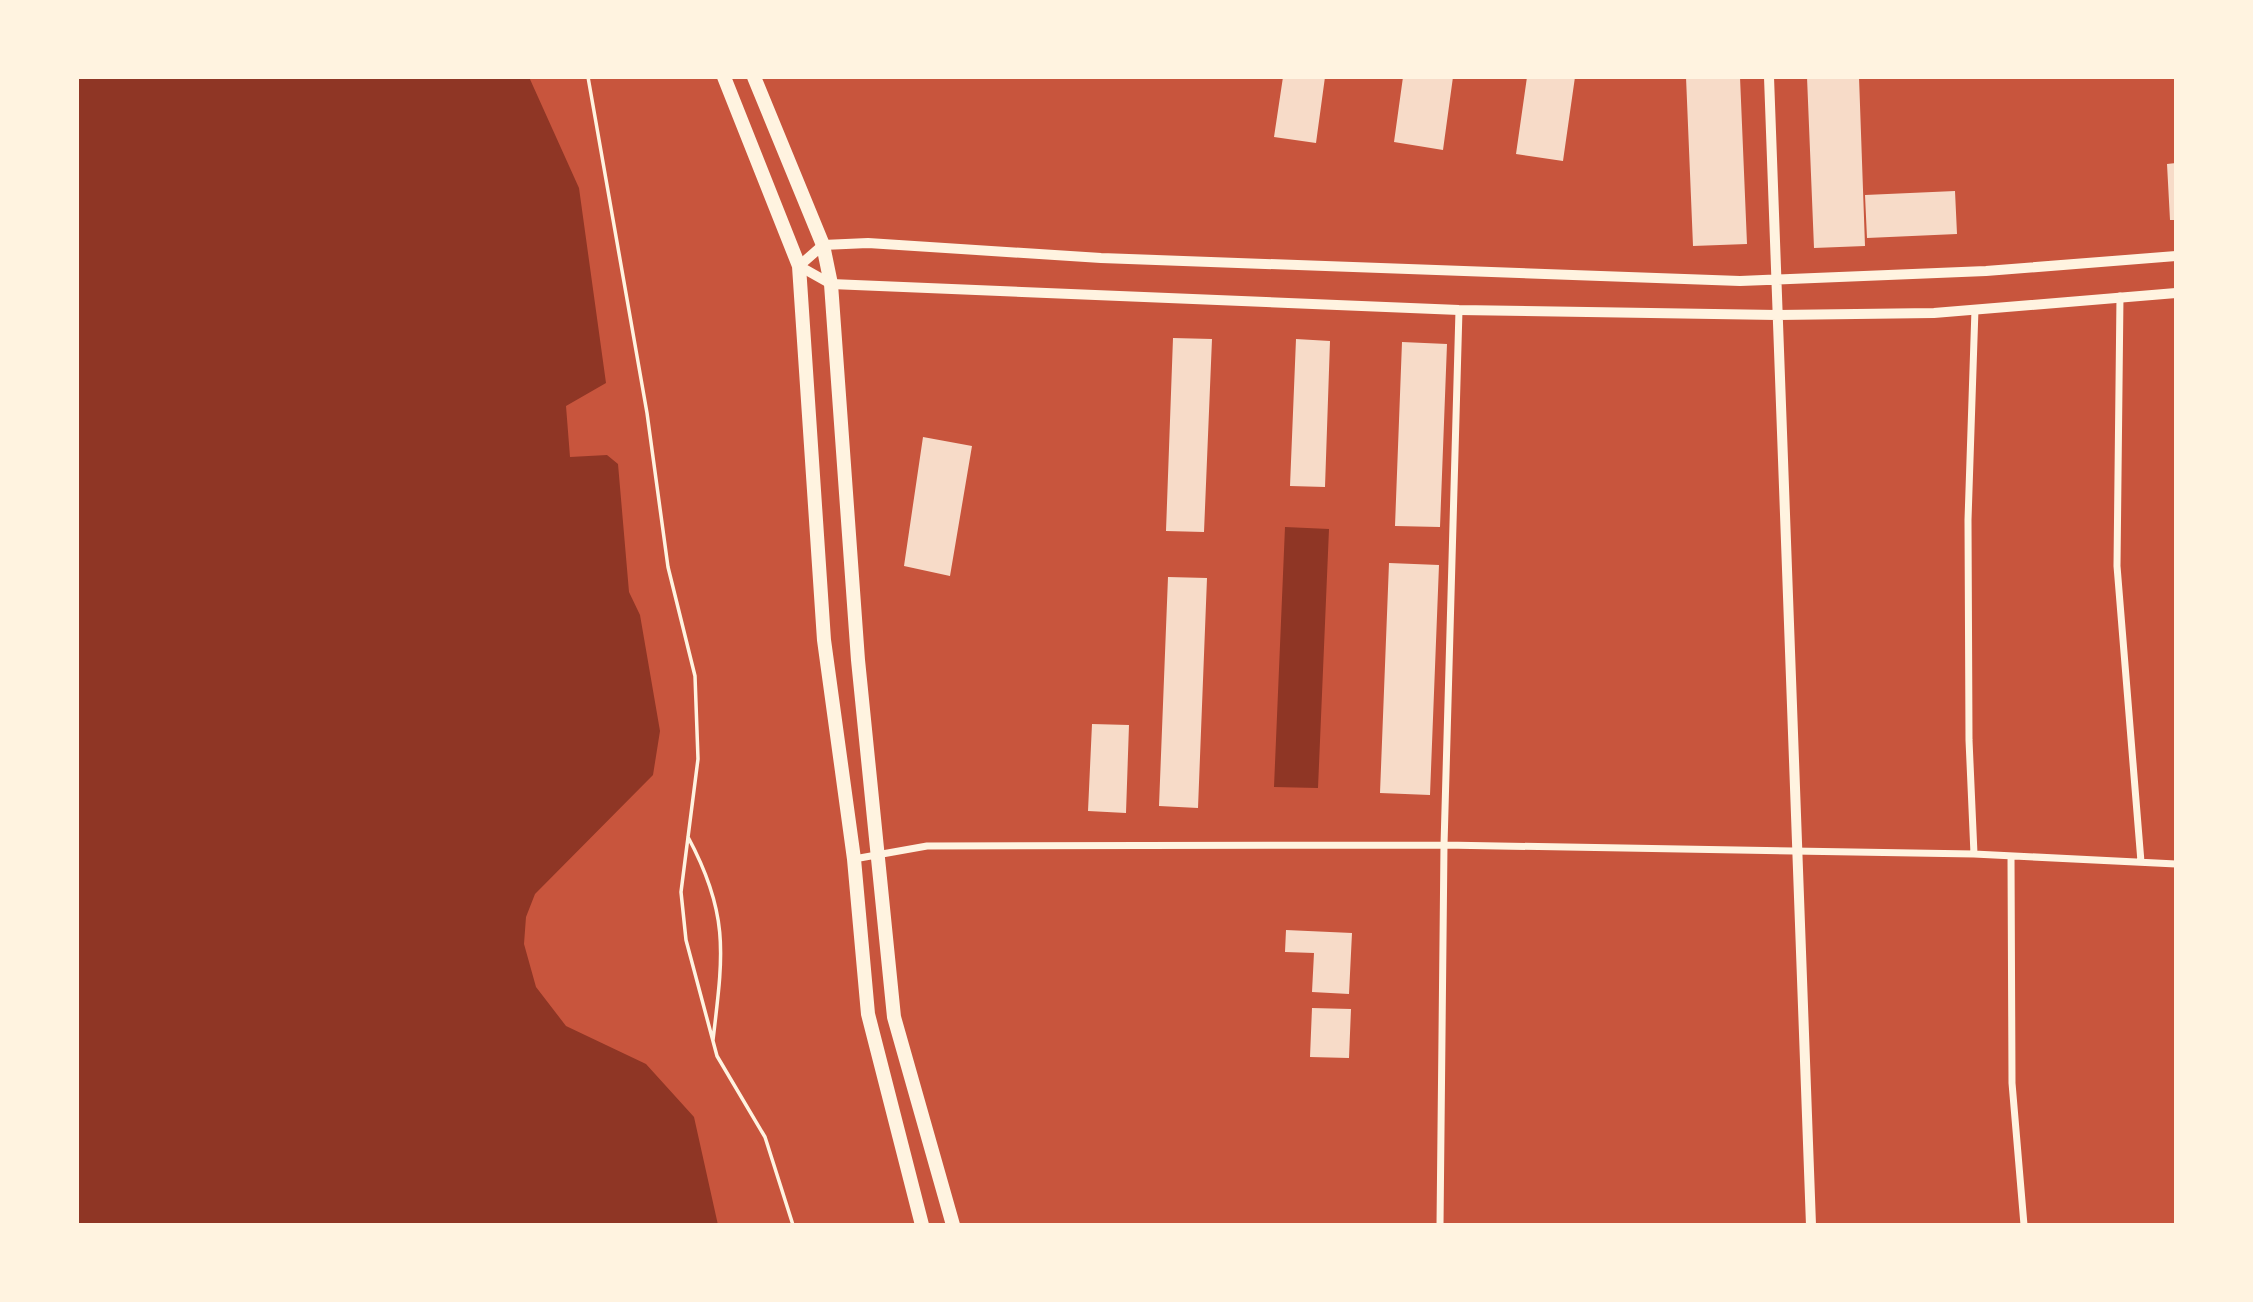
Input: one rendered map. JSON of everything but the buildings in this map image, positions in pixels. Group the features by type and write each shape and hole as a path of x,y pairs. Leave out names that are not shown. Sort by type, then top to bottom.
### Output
{"main road":[{"path":"724,77 799,266 824,640 854,859 868,1014 922,1225"},
{"path":"754,77 823,244 831,284 858,660 894,1017 953,1225"}],"street":[{"path":"1769,77 1811,1225"},
{"path":"2176,256 1986,271 1776,280 1417,271 1101,258 869,243 823,244 799,266 831,284 1459,310 1777,315 1934,313 2176,293"},
{"path":"2120,296 2117,566 2141,862"},
{"path":"1974,854 1969,740 1968,520 1975,309"},
{"path":"1440,1225 1444,845 1459,310"},
{"path":"854,859 927,846 1444,845 1974,854 2176,864"},
{"path":"2011,856 2012,1083 2024,1225"}],"path":[{"path":"587,77 635,337 668,567 695,676 698,759 681,892 686,940 717,1056 765,1137 793,1225"},
{"path":"687,836 715,897 723,948 713,1042"}],"shaded area":[{"path":"77,77 529,77 579,188 606,383 566,406 570,457 607,455 618,464 629,592 640,615 660,731 653,775 535,894 526,917 524,944 536,987 566,1026 646,1064 694,1117 718,1225 77,1225"},
{"path":"1285,527 1329,529 1318,788 1274,787"}]}
